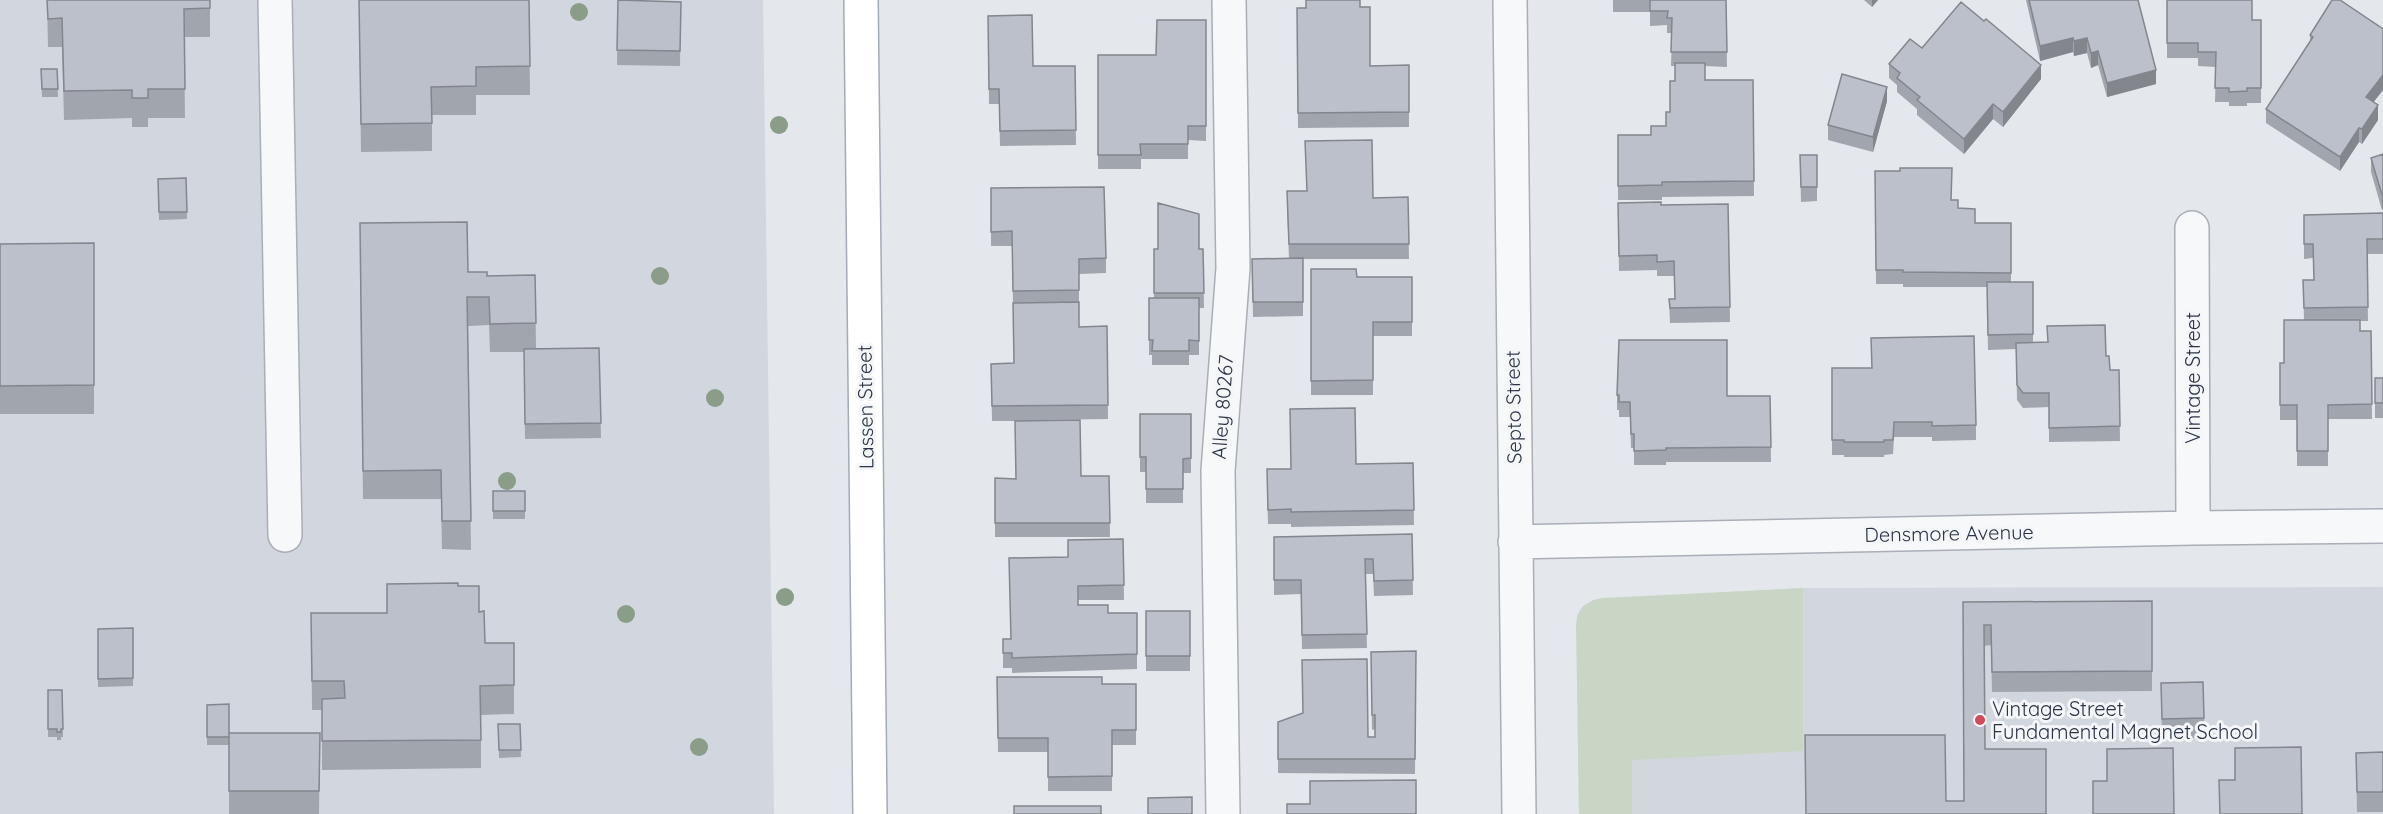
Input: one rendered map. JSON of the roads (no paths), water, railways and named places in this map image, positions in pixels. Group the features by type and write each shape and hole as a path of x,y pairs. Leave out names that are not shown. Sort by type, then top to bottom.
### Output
{"main road":[{"name":"Lassen Street","path":"861,0 870,814"}],"street":[{"path":"275,0 285,535"},
{"name":"Alley 80267","path":"1223,814 1218,471 1233,268 1229,0"},
{"name":"Septo Street","path":"1510,0 1518,814"},
{"name":"Vintage Street","path":"2192,228 2193,528"},
{"name":"Densmore Avenue","path":"1515,542 2383,526"}],"place":[{"name":"Vintage Street Fundamental Magnet School","path":"1980,720"}]}
